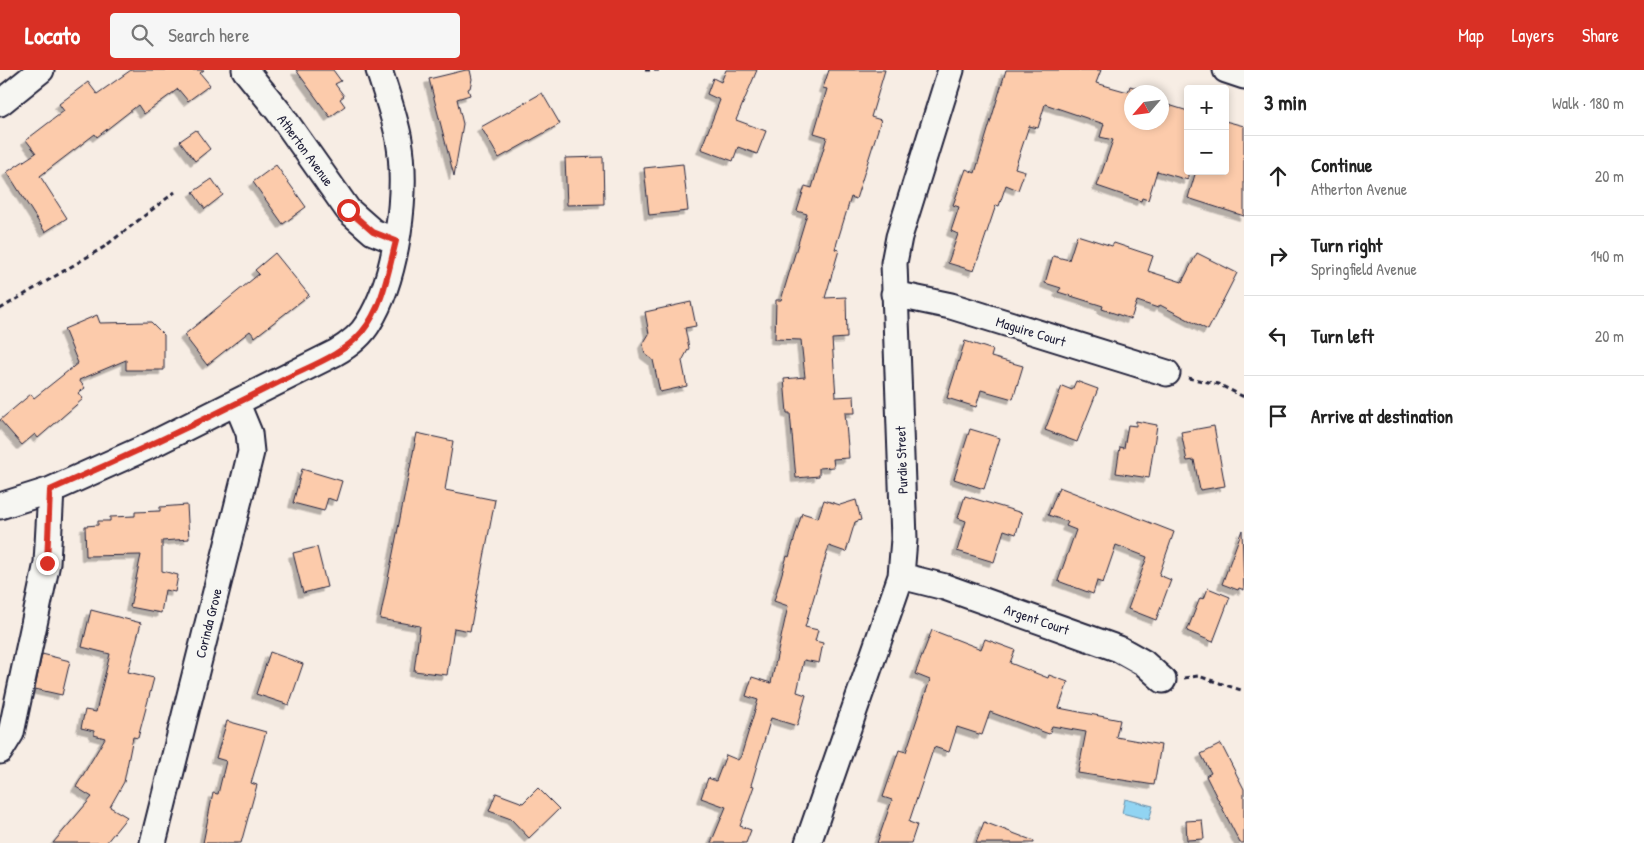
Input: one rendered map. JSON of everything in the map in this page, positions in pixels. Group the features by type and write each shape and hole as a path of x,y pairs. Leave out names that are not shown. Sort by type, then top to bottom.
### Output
{"street":[{"path":"0,103 41,70"},
{"name":"Atherton Avenue","path":"245,70 279,112 348,210 373,232 396,241"},
{"path":"0,506 50,490 237,404 336,353 360,334 375,311 385,286 396,241 402,197 399,138 379,70"},
{"name":"Purdie Street","path":"808,843 901,576 904,539 894,262 899,237 951,70"},
{"path":"1226,70 1244,76"},
{"name":"Maguire Court","path":"894,294 951,306 1167,373"},
{"name":"Corinda Grove","path":"153,843 251,452 249,433 237,404"},
{"path":"0,751 11,733 47,563 50,490"},
{"name":"Argent Court","path":"901,576 944,587 1119,648 1144,663 1163,680"}],"path":[{"path":"645,70 660,70"},
{"path":"0,309 104,247 175,192"},
{"path":"1167,373 1218,384 1244,397"},
{"path":"1163,680 1198,676 1244,691"}],"water":[{"path":"1125,799 1153,806 1149,820 1122,813"}],"building":[{"path":"131,70 204,70 200,73 210,85 188,101 178,89 144,114 138,105 97,137 95,134 40,176 67,218 45,232 7,172 36,153 26,140 64,111 59,104 88,82 97,94"},
{"path":"296,70 333,70 341,81 335,84 344,96 340,99 345,106 330,117"},
{"path":"470,70 472,79 468,89 470,95 457,99 463,124 454,176 429,79"},
{"path":"726,70 757,70 736,120 766,131 757,154 738,147 733,161 701,149 720,100 707,94 713,78 721,82"},
{"path":"829,70 885,70 871,117 881,120 856,199 851,197 835,249 839,250 825,298 846,297 847,338 832,339 836,397 854,396 855,413 845,413 849,458 833,459 834,467 819,468 819,476 796,478 790,413 787,413 784,379 805,377 801,340 775,339 776,300 781,300 807,214 797,211 805,186 812,188 827,137 814,133 827,89 823,88"},
{"path":"1006,70 1101,70 1096,83 1124,91 1124,130 1169,130 1169,105 1184,110 1184,175 1188,175 1188,180 1157,171 1148,200 1142,198 1141,201 1097,186 1113,140 1100,137 1104,124 1045,104 1038,128 1029,126 1015,168 1025,171 1018,190 1006,185 999,206 996,205 974,271 948,263 958,234 951,231 959,207 953,205 966,169 975,173"},
{"path":"542,93 560,124 499,158 481,127"},
{"path":"1229,122 1244,126 1244,216 1188,198 1195,175 1229,175"},
{"path":"196,130 210,149 195,161 180,141"},
{"path":"603,157 604,204 567,205 565,158"},
{"path":"683,164 688,211 649,215 644,168"},
{"path":"276,165 306,207 283,224 253,182"},
{"path":"212,179 223,195 205,209 193,192"},
{"path":"1077,235 1112,246 1114,243 1153,256 1148,271 1182,282 1197,253 1237,273 1208,330 1160,305 1158,308 1137,301 1131,319 1102,309 1103,306 1058,292 1061,288 1045,283 1053,256 1069,260"},
{"path":"275,253 309,295 255,337 250,331 207,365 184,335 259,274 255,270"},
{"path":"691,302 696,326 685,328 689,348 682,361 687,386 660,392 653,360 645,354 643,344 649,334 645,312"},
{"path":"97,315 100,323 151,322 164,335 164,370 126,370 126,360 79,380 85,388 78,393 83,399 38,438 35,434 22,445 0,420 31,394 34,398 78,363 64,329"},
{"path":"965,341 993,350 991,357 1023,366 1013,399 981,390 976,407 947,398"},
{"path":"1076,381 1098,389 1077,442 1045,430 1062,386 1072,390"},
{"path":"1136,421 1157,425 1149,478 1116,473 1120,447 1124,448 1128,425 1136,426"},
{"path":"1214,426 1225,486 1200,490 1194,460 1187,461 1181,432"},
{"path":"970,429 1000,438 984,489 954,479"},
{"path":"417,433 453,441 445,490 495,500 470,631 454,628 447,675 414,671 420,626 380,619"},
{"path":"302,469 342,481 336,501 328,498 324,511 293,503"},
{"path":"1059,487 1174,532 1159,575 1171,580 1156,620 1128,609 1147,557 1116,545 1103,583 1097,581 1093,594 1058,581 1076,530 1066,526 1068,522 1048,515"},
{"path":"965,496 1022,513 1016,534 1004,530 994,562 957,551 966,521 958,518"},
{"path":"824,500 840,505 856,500 861,520 855,522 846,552 829,546 805,627 818,630 815,641 823,643 819,663 804,660 797,692 806,695 797,726 771,718 751,785 754,786 740,826 751,830 746,843 711,843 726,807 701,798 708,778 716,781 726,755 738,760 741,756 758,700 746,696 752,677 771,683 788,606 774,601 787,556 789,557 802,513 818,518"},
{"path":"187,505 189,539 162,541 162,571 178,575 175,592 165,590 161,613 130,607 141,555 86,556 85,526 98,525 98,521 110,521 110,517 135,516 135,512 160,511 160,507"},
{"path":"1242,530 1244,590 1239,588 1238,590 1222,584"},
{"path":"317,547 327,587 303,593 293,553"},
{"path":"1208,588 1230,597 1213,642 1187,631 1200,598 1204,599"},
{"path":"91,610 141,623 128,672 154,678 138,738 133,737 124,782 110,807 127,817 106,843 53,843 92,797 76,787 105,738 94,735 94,731 81,728 85,710 96,712 110,654 82,647"},
{"path":"932,630 981,649 985,639 1015,650 1010,663 1048,678 1049,675 1068,682 1059,708 1120,720 1116,737 1161,745 1154,785 1078,773 1086,732 1052,726 1049,734 990,712 982,735 957,727 949,752 934,747 909,822 917,825 911,843 877,843 892,800 883,797 899,750 906,752 930,680 915,674"},
{"path":"270,652 303,664 289,705 256,694"},
{"path":"42,654 70,661 62,695 35,689"},
{"path":"227,721 266,732 251,783 257,785 241,843 203,843 213,793 218,794 226,761 216,758"},
{"path":"1221,744 1244,789 1244,843 1240,843 1206,776 1211,773 1201,754"},
{"path":"538,788 559,809 529,838 511,819 489,811 496,793 523,803"},
{"path":"1202,820 1204,839 1187,840 1186,821"},
{"path":"984,822 1034,841 1034,843 976,843"}],"route":[{"path":"47,563 50,490 237,404 336,353 350,344 360,334 375,311 385,286 396,241 373,232 348,210"}]}
